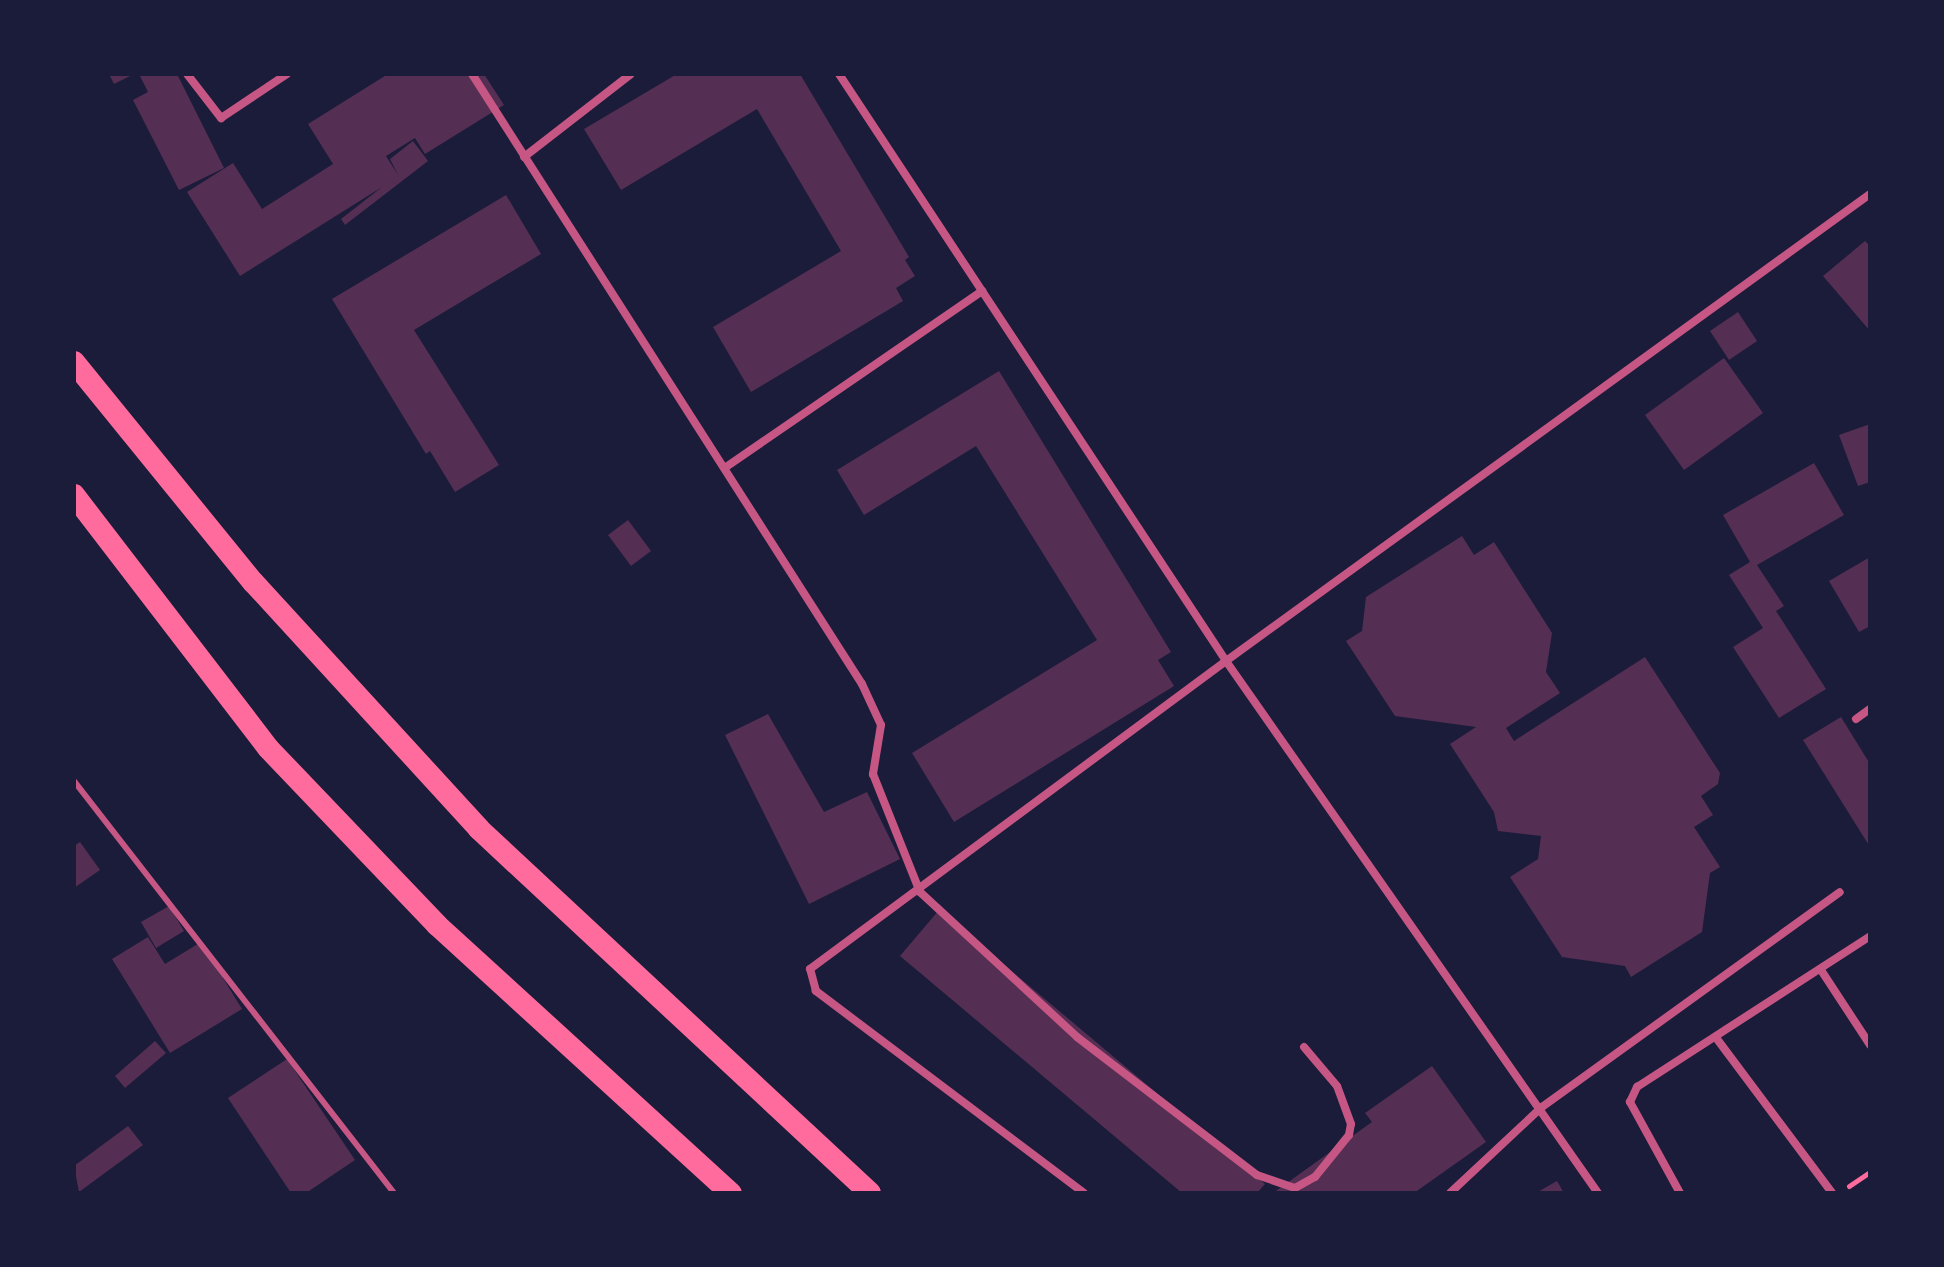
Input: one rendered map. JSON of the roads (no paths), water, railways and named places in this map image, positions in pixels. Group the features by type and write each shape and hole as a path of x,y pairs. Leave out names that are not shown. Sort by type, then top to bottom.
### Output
{"highway":[{"path":"74,362 253,582 479,829 870,1193"},
{"path":"74,495 268,748 437,925 731,1193"}],"street":[{"path":"187,74 221,118 287,74"},
{"path":"472,74 726,467 868,698 881,725 873,774 920,892 1077,1037 1257,1175 1295,1188 1315,1177 1349,1135 1351,1124 1337,1086 1304,1047"},
{"path":"524,157 631,74"},
{"path":"839,74 1226,661 1542,1107 1598,1193"},
{"path":"1084,1193 812,986 809,975 815,961 920,892 1226,661 1870,194"},
{"path":"726,467 982,291"},
{"path":"1856,719 1870,709"},
{"path":"1450,1193 1542,1107 1840,892"},
{"path":"1680,1193 1630,1102 1637,1087 1717,1039 1870,936"},
{"path":"1821,970 1870,1045"},
{"path":"1717,1039 1832,1193"}],"lane":[{"path":"74,781 394,1193"}]}
